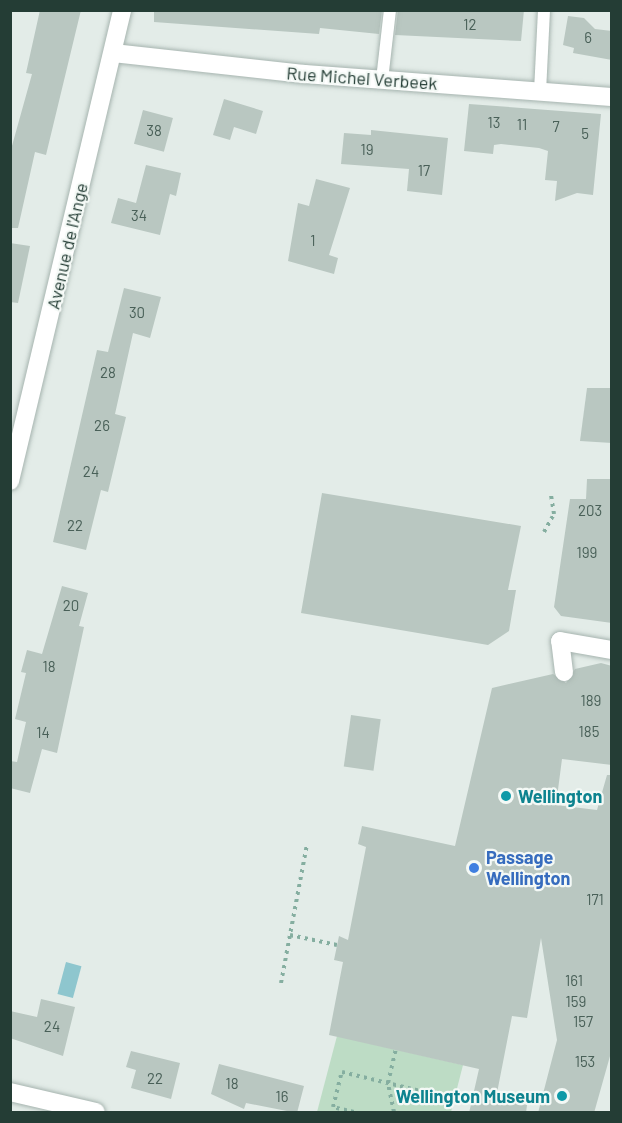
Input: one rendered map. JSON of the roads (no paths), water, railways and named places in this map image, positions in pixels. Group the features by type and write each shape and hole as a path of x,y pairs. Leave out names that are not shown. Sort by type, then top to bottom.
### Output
{"street":[{"name":"Avenue de l'Ange","path":"10,481 122,10"},
{"name":"Rue Michel Verbeek","path":"112,53 382,80 612,97"},
{"path":"564,672 560,641 612,650"},
{"path":"10,1092 96,1113"}],"lane":[{"path":"382,80 390,10"},
{"path":"540,92 544,10"}],"water":[{"path":"66,962 81,966 73,998 57,994"}],"place":[{"name":"Wellington","path":"506,796"},
{"name":"Passage Wellington","path":"474,868"},
{"name":"Wellington Museum","path":"562,1096"}]}
